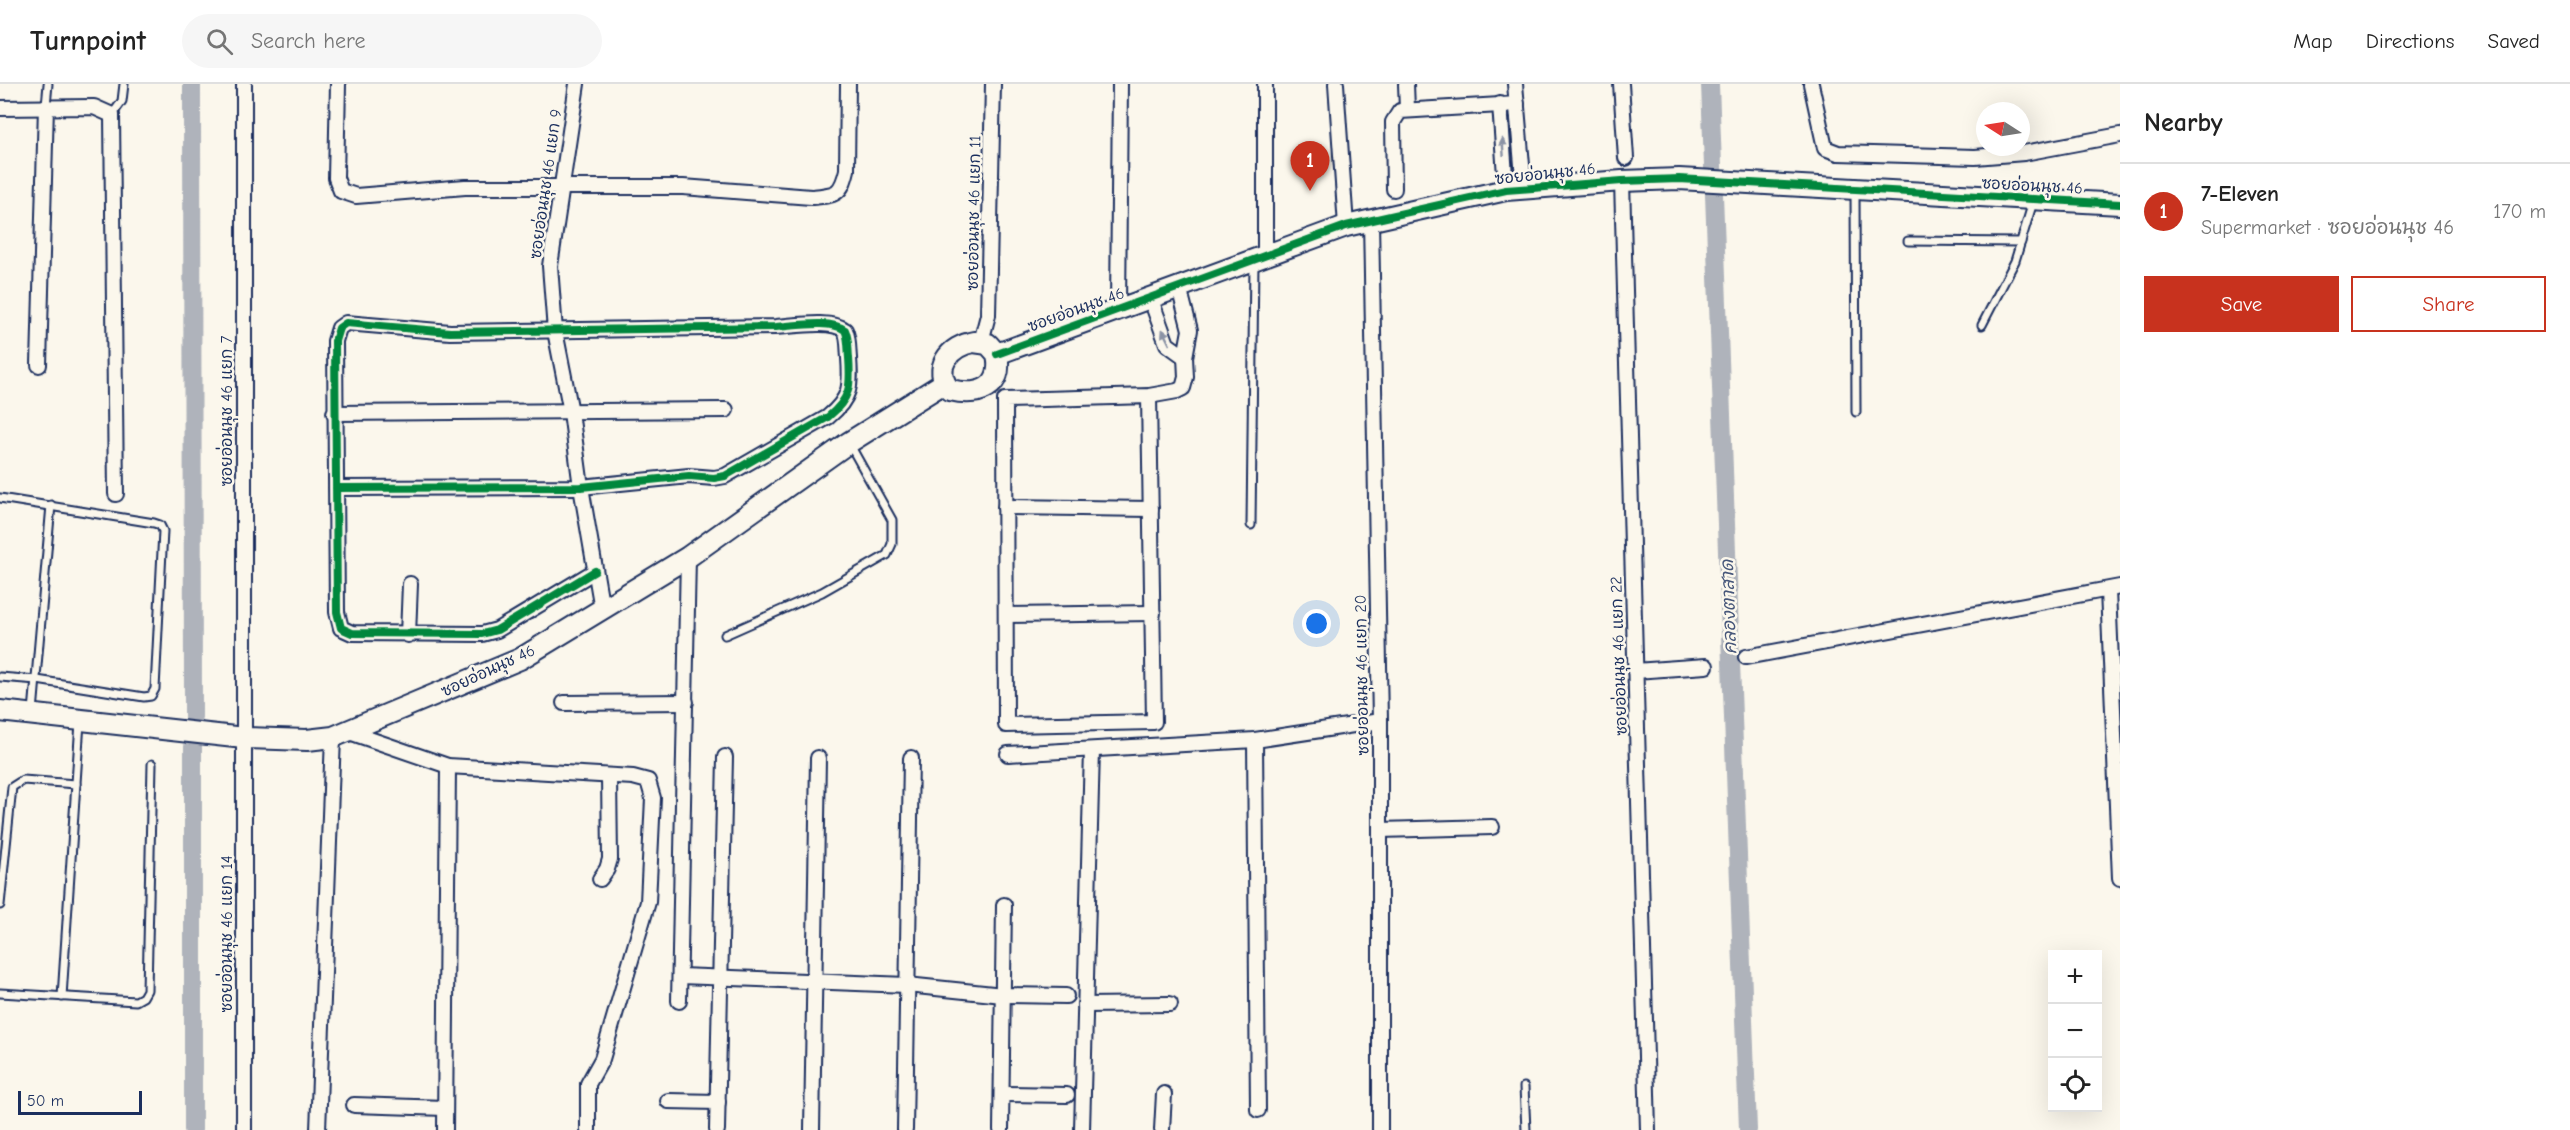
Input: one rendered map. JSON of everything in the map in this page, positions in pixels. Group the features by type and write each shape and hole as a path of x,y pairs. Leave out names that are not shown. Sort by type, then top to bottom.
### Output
{"street":[{"name":"ซอยอ่อนนุช 46 แยก 7","path":"244,84 244,738"},
{"path":"338,84 336,178 341,191 356,196 465,187 683,186 811,197 832,195 840,190 847,170 848,84"},
{"name":"ซอยอ่อนนุช 46 แยก 9","path":"577,84 550,266 555,331 571,412 602,609"},
{"name":"ซอยอ่อนนุช 46 แยก 11","path":"989,348 993,84"},
{"path":"1119,309 1120,84"},
{"path":"1259,257 1265,84"},
{"path":"1336,84 1346,225"},
{"path":"1406,84 1407,109"},
{"path":"1515,84 1517,104 1515,189"},
{"path":"1621,84 1626,158"},
{"path":"1811,84 1825,148 1838,153 1975,157 2024,153 2120,135"},
{"path":"1500,104 1515,189"},
{"path":"1394,189 1393,122 1395,115 1407,109 1517,104"},
{"path":"39,365 46,106"},
{"path":"0,108 94,107 112,115 114,127 116,494"},
{"name":"ซอยอ่อนนุช 46","path":"989,348 1119,309 1346,225 1515,189 1679,179 2120,204"},
{"name":"ซอยอ่อนนุช 46 แยก 22","path":"1622,181 1648,1130"},
{"name":"ซอยอ่อนนุช 46 แยก 20","path":"1371,219 1380,721 1380,1130"},
{"path":"1149,396 1154,722 1006,725 1005,400 1149,396 1183,388 1190,330 1179,287"},
{"path":"1150,297 1167,344 1185,357"},
{"path":"336,488 581,487 688,476 714,478 725,476 828,417 841,406 849,390 851,379 847,335 839,326 450,332 346,323 339,328 335,340 334,413 337,612 341,628 352,633 467,635 497,630 595,571"},
{"path":"963,344 989,348 999,370 995,381 986,389 976,393 950,390 944,383 944,366 954,348 963,344"},
{"name":"ซอยอ่อนนุช 46","path":"0,711 244,738 307,740 341,735 520,659 688,557 849,443 944,383"},
{"path":"334,413 726,410"},
{"path":"1005,507 1151,508"},
{"path":"679,1001 688,557"},
{"path":"408,634 410,584"},
{"path":"1746,657 2114,588 2120,878"},
{"path":"1006,615 1152,613"},
{"path":"1635,671 1706,666"},
{"path":"564,702 686,702"},
{"path":"1008,754 1255,740 1380,721"},
{"path":"318,1130 341,735 448,766 609,776 648,781 653,798 648,902 602,1059 588,1084 588,1130"},
{"name":"ซอยอ่อนนุช 46 แยก 14","path":"244,738 244,1130"},
{"path":"1255,740 1258,1110"},
{"path":"1082,1130 1092,750"},
{"path":"717,1130 725,757"},
{"path":"812,1130 818,758"},
{"path":"905,1130 911,758"},
{"path":"444,1130 448,766"},
{"path":"600,879 610,859 609,776"},
{"path":"1380,830 1492,827"},
{"path":"1001,1130 1004,905"},
{"path":"680,976 815,980 907,985 1003,995 1066,996"},
{"path":"1085,1005 1170,1004"},
{"path":"1002,1094 1067,1095"},
{"path":"1162,1130 1164,1094"},
{"path":"668,1101 718,1101"},
{"path":"354,1105 445,1108"}],"lane":[{"path":"46,106 48,84"},
{"path":"112,115 122,101 124,84"},
{"path":"1855,189 1856,412"},
{"path":"1982,326 2015,261 2034,199"},
{"path":"1908,241 2021,242"},
{"path":"1251,525 1259,257"},
{"path":"725,636 822,592 887,555 892,544 892,520 849,443"},
{"path":"0,498 160,525 163,531 155,689 151,696 144,697 36,680 0,677"},
{"path":"33,714 51,505"},
{"path":"62,997 80,719"},
{"path":"0,993 136,1001 143,997 147,990 152,764"},
{"path":"0,905 12,786 23,780 76,784"},
{"path":"1524,1086 1526,1130"}],"waterway":[{"path":"192,84 193,717"},
{"name":"คลองตาสาด","path":"1710,84 1748,1130"},
{"path":"193,747 193,1130"}],"cycle path":[{"path":"997,354 1346,226 1506,190 1679,179 2120,204"},
{"path":"336,488 581,487 689,476 714,478 725,476 828,417 841,404 848,391 850,376 848,340 845,330 822,324 776,327 450,332 346,323 339,328 335,341 337,612 341,628 352,633 482,634 497,630 595,571"}],"place":[{"name":"7-Eleven","path":"1310,191"}]}
